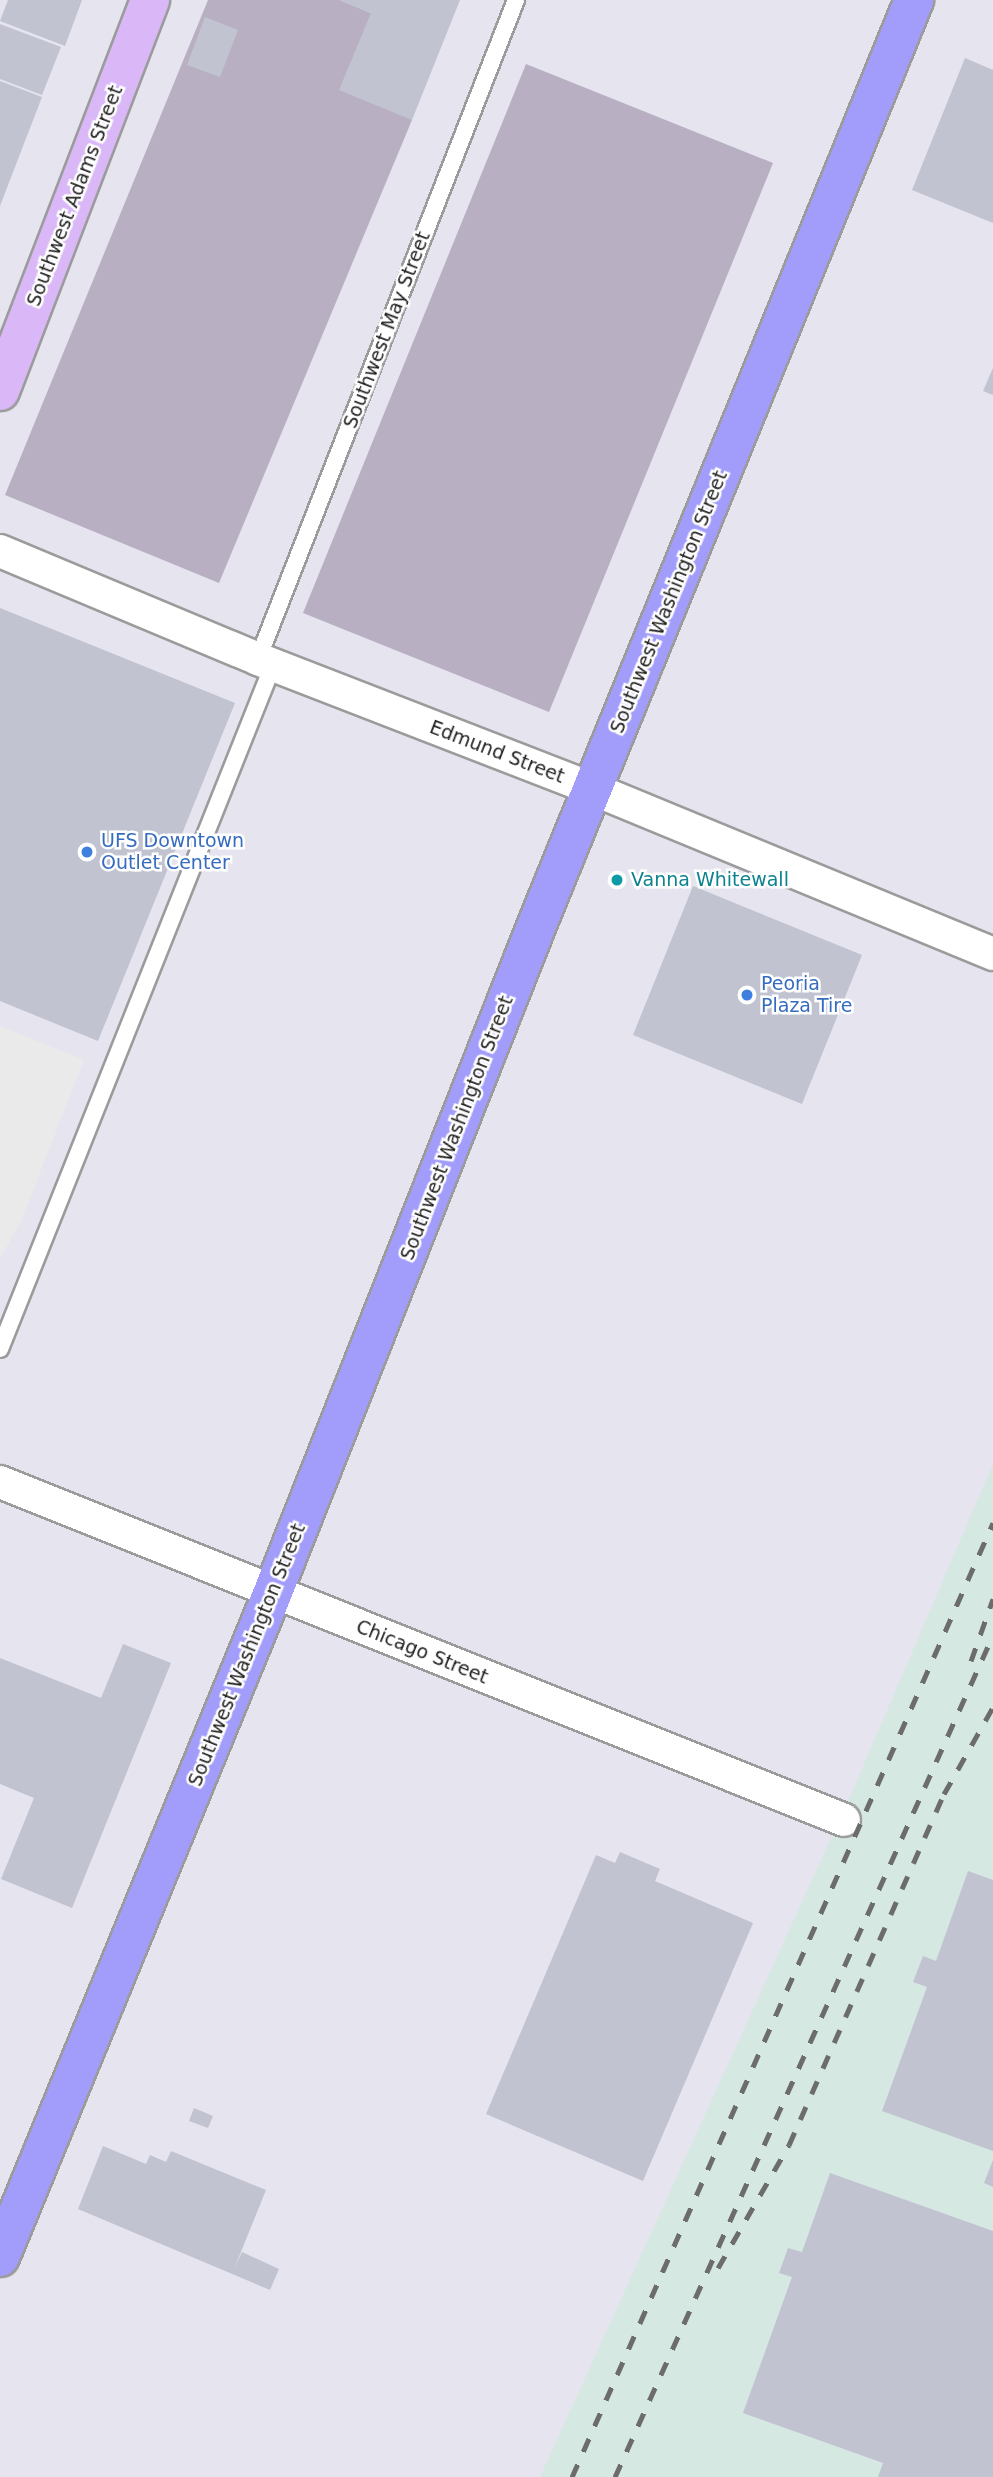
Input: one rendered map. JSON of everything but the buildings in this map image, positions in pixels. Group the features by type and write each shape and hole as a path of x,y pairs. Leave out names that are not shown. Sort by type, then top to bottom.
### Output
{"main road":[{"name":"Southwest Adams Street","path":"0,391 150,0"},
{"name":"Southwest Washington Street","path":"3,2242 273,1592 593,789 914,0"}],"street":[{"name":"Edmund Street","path":"0,551 266,662 593,789 993,954"},
{"name":"Chicago Street","path":"0,1482 844,1820"}],"lane":[{"name":"Southwest May Street","path":"0,1349 266,662 516,0"}],"shaded area":[{"path":"208,0 340,0 371,13 412,120 219,583 5,495"},
{"path":"526,64 773,163 549,712 303,613"},
{"path":"0,1026 84,1060 20,1224 0,1258"},
{"path":"993,1464 993,2477 540,2477 852,1792"}],"railway":[{"path":"572,2477 993,1523"},
{"path":"971,1661 993,1599"},
{"path":"615,2477 993,1635"},
{"path":"718,2268 789,2145 944,1794 993,1707"}],"place":[{"name":"UFS Downtown Outlet Center","path":"87,852"},
{"name":"Vanna Whitewall","path":"617,880"},
{"name":"Peoria Plaza Tire","path":"747,995"}]}
